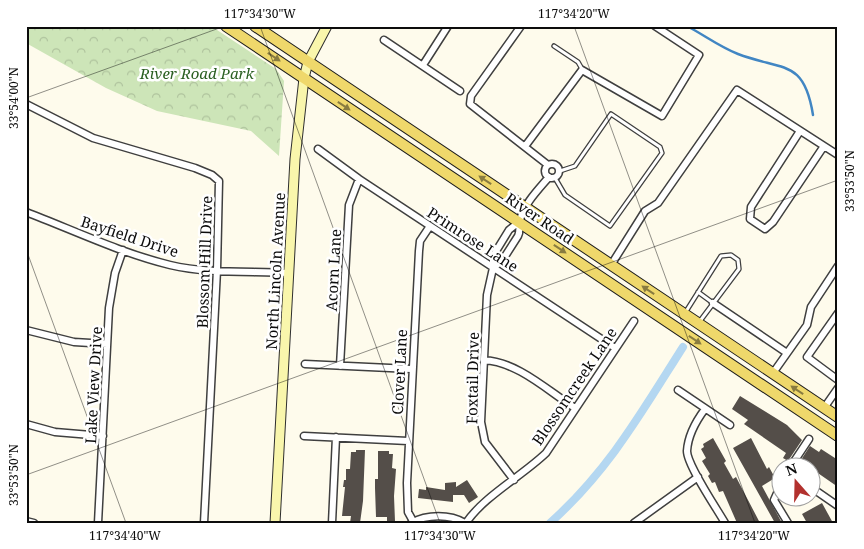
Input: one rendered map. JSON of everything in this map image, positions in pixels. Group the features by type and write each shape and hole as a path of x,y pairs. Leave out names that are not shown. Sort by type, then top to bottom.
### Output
{"main road":[{"name":"River Road","path":"226,26 838,436"},
{"name":"River Road","path":"255,26 838,417"},
{"name":"North Lincoln Avenue","path":"275,523 295,159 304,78 308,62 327,26"}],"street":[{"path":"423,65 448,26"},
{"path":"519,222 526,208 560,171 556,165 548,165 470,104 470,96 521,26"},
{"path":"526,146 582,70 662,116 699,55 655,26"},
{"path":"384,40 460,91"},
{"path":"611,265 645,211 658,203 737,90 838,155"},
{"name":"Blossom Hill Drive","path":"26,104 93,138 195,168 217,178 220,192 204,523"},
{"path":"800,131 751,207 750,219 765,229 773,222 824,146"},
{"name":"Primrose Lane","path":"318,149 359,179 615,348"},
{"path":"548,165 545,171 552,178"},
{"name":"Acorn Lane","path":"340,366 349,205 359,179"},
{"name":"Bayfield Drive","path":"26,212 123,250 171,265 217,270 288,273"},
{"name":"Foxtail Drive","path":"514,480 485,442 481,422 487,295 493,268 493,256 510,230 519,222"},
{"name":"Foxtail Drive","path":"493,268 502,261 520,232 519,222"},
{"name":"Clover Lane","path":"412,522 408,512 408,441 418,251 420,241 430,226"},
{"name":"Lake View Drive","path":"98,523 107,344 115,273 123,250"},
{"path":"773,373 807,325 810,308 838,266"},
{"path":"713,304 788,353"},
{"path":"838,313 807,357 838,380"},
{"name":"Blossomcreek Lane","path":"466,523 479,507 546,453 634,321"},
{"path":"26,330 74,342 107,344"},
{"path":"484,360 494,360 511,366 575,408"},
{"path":"305,364 411,369"},
{"path":"824,408 838,388"},
{"path":"678,390 730,425"},
{"path":"705,408 693,427 687,452 698,477 725,523"},
{"path":"26,424 55,432 103,436"},
{"path":"304,436 408,441"},
{"path":"332,523 336,437"},
{"path":"798,456 809,439"},
{"path":"637,522 698,477"},
{"path":"822,495 838,506"},
{"path":"778,506 788,523"},
{"path":"412,522 436,516 457,518 466,523"},
{"path":"26,521 34,523"}],"lane":[{"path":"554,46 578,62 582,70"},
{"path":"552,178 565,195 610,226 662,153 660,147 611,114 575,166 560,171"},
{"path":"501,242 510,248"},
{"path":"684,314 721,256 728,254 736,258 739,263 739,269 698,323"},
{"path":"698,292 713,304"}],"green space":[{"name":"River Road Park","path":"26,26 211,26 276,69 284,81 279,156 251,131 157,111 106,88 26,43"}],"building":[{"path":"740,396 787,425 802,440 791,456 784,456 786,453 744,424 748,420 732,409"},
{"path":"713,438 726,461 724,463 733,479 736,477 760,523 737,523 723,491 719,492 715,482 712,483 708,476 710,474 702,461 706,458 701,449 704,447 703,444"},
{"path":"751,438 767,469 769,467 772,472 772,480 762,486 782,523 775,523 733,448"},
{"path":"810,446 819,452 821,449 838,460 838,487 822,476 822,456 804,456"},
{"path":"356,450 365,450 363,501 360,523 350,523 351,516 342,516 345,487 343,487 344,480 346,480 346,469 350,469 351,452 356,452"},
{"path":"378,451 389,451 389,454 393,454 392,468 396,469 395,521 387,521 387,517 376,517 375,479 378,479"},
{"path":"467,480 478,497 469,503 464,495 453,495 453,502 418,498 419,489 426,490 426,487 445,490 445,483 456,482 456,487"},
{"path":"822,503 833,523 807,523 802,514 817,506 822,506"}],"waterway":[{"path":"687,26 731,51 779,66 797,75 804,84 813,115"},
{"path":"550,523 590,482 623,440 683,347"}]}
